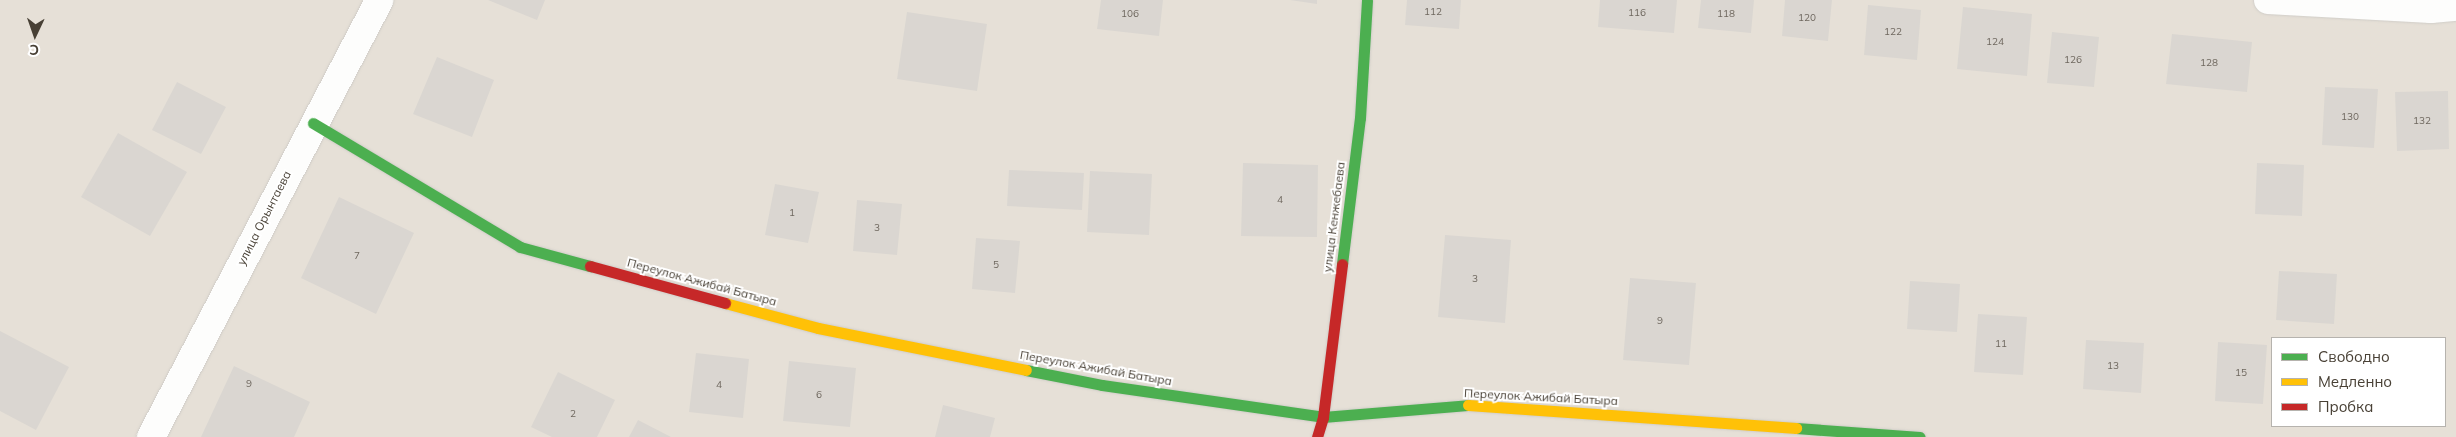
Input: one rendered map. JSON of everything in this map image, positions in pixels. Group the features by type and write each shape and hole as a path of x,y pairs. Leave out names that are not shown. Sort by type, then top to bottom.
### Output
{"street":[{"name":"улица Орынтаева","path":"151,437 313,123 379,0"},
{"name":"улица Кенжебаева","path":"1317,437 1323,417 1360,118 1367,0"},
{"path":"2268,0 2431,8 2456,7"},
{"name":"Переулок Ажибай Батыра","path":"313,123 520,248 818,328 1102,385 1323,417 1469,405 1920,437"}],"shaded area":[{"path":"0,0 2456,0 2456,437 0,437"}],"building":[{"path":"488,0 545,0 537,20"},
{"path":"1101,0 1163,0 1159,36 1097,29"},
{"path":"1290,0 1317,0 1317,4"},
{"path":"1407,0 1461,0 1459,29 1405,25"},
{"path":"1600,0 1677,0 1674,33 1598,27"},
{"path":"1701,0 1754,0 1751,33 1698,28"},
{"path":"1785,0 1832,0 1828,41 1782,36"},
{"path":"1868,5 1921,10 1917,60 1864,55"},
{"path":"1963,7 2032,14 2027,76 1957,69"},
{"path":"907,12 987,24 977,91 897,79"},
{"path":"2052,32 2099,37 2094,87 2047,83"},
{"path":"2172,34 2252,42 2247,92 2166,84"},
{"path":"437,57 494,80 472,137 413,114"},
{"path":"177,82 226,107 201,154 152,130"},
{"path":"2325,87 2378,89 2374,148 2322,145"},
{"path":"2448,91 2449,149 2397,151 2395,92"},
{"path":"118,133 187,172 150,236 81,197"},
{"path":"1243,163 1318,165 1317,237 1241,236"},
{"path":"2257,163 2304,165 2302,216 2255,214"},
{"path":"1009,170 1084,173 1082,210 1007,206"},
{"path":"1090,171 1152,174 1149,235 1087,232"},
{"path":"775,184 819,192 808,243 765,235"},
{"path":"339,197 414,233 376,314 301,278"},
{"path":"857,200 902,204 897,255 853,251"},
{"path":"1445,235 1511,240 1505,323 1438,317"},
{"path":"976,238 1020,241 1015,293 972,289"},
{"path":"2279,271 2337,274 2334,324 2276,320"},
{"path":"1630,278 1696,283 1689,365 1623,360"},
{"path":"1910,281 1960,284 1957,332 1907,329"},
{"path":"1978,314 2027,317 2023,375 1974,372"},
{"path":"0,331 69,367 36,430 0,411"},
{"path":"2086,340 2144,343 2141,393 2083,389"},
{"path":"2218,342 2267,345 2263,404 2215,401"},
{"path":"696,353 749,359 743,418 689,412"},
{"path":"789,361 856,368 850,427 783,421"},
{"path":"234,366 310,402 294,437 201,437"},
{"path":"558,372 615,400 597,437 552,437 531,427"},
{"path":"943,405 995,418 990,437 935,437"},
{"path":"638,420 671,437 629,437"}],"traffic: fast":[{"path":"1342,264 1360,118 1367,0"},
{"path":"313,123 520,247 590,266"},
{"path":"1026,370 1102,385 1323,417 1468,405"},
{"path":"1796,428 1920,437"}],"traffic: slow":[{"path":"725,303 818,328 1026,370"},
{"path":"1468,405 1796,428"}],"traffic: jam":[{"path":"1317,437 1323,417 1342,264"},
{"path":"590,266 725,303"}]}
